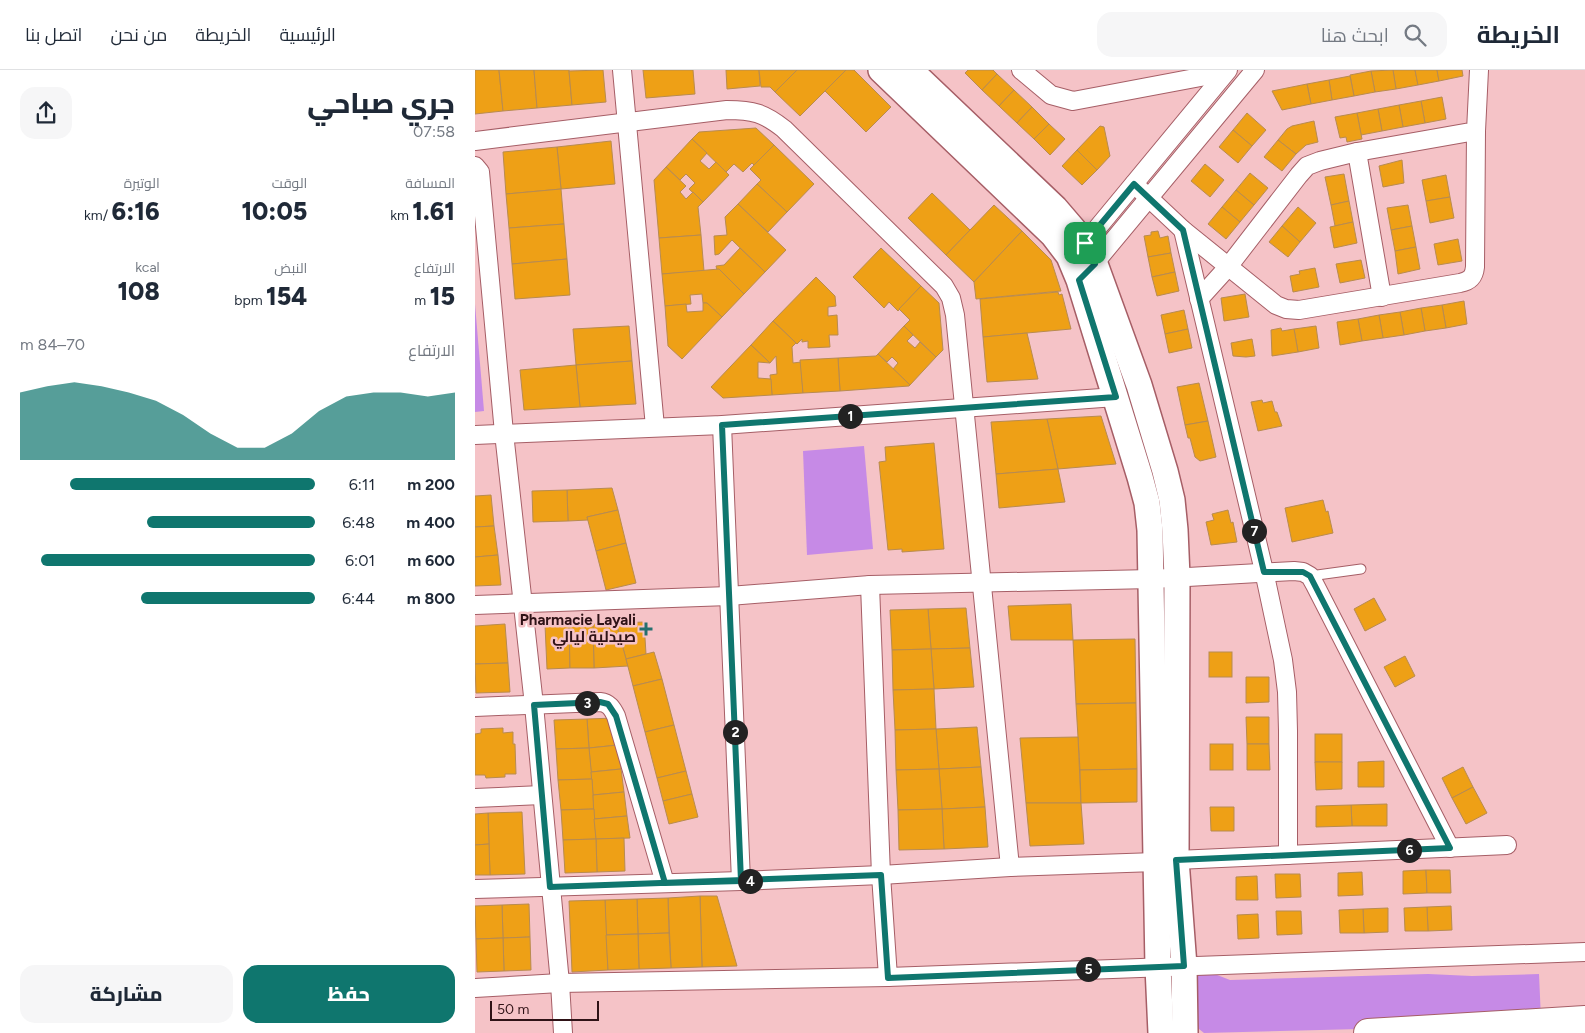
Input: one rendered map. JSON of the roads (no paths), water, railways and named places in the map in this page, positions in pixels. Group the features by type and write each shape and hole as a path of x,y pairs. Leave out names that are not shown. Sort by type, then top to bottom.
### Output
{"highway":[{"path":"1369,1033 1585,1020"}],"main road":[{"path":"881,70 1082,261 1116,397 1147,503 1150,530 1166,861 1184,966 1185,1033"},
{"path":"910,70 1055,208 1082,261 1139,385 1165,471 1172,500 1177,577 1166,861 1157,967 1161,1033"}],"street":[{"path":"622,70 655,427"},
{"path":"1024,72 1051,95 1073,101 1156,77 1271,70"},
{"path":"1134,184 1183,230 1265,297 1286,310 1299,310 1460,283 1469,280 1474,275 1476,131 1479,70"},
{"path":"1082,261 1149,198 1254,72"},
{"path":"1082,261 1134,184 1218,73"},
{"path":"475,141 740,110 763,114 773,120 944,286 951,298 955,315 1010,867"},
{"path":"1199,299 1228,267 1307,166 1357,152 1476,131"},
{"path":"1357,152 1381,297"},
{"path":"475,166 480,172 504,433 543,795 563,1033"},
{"path":"1183,230 1279,636 1287,692 1288,855"},
{"path":"475,435 722,425 1116,397"},
{"path":"722,425 741,881"},
{"path":"475,605 729,596 870,585 1152,579 1264,572 1303,572 1310,576 1450,848"},
{"path":"870,585 881,875 888,978"},
{"path":"475,707 600,702 608,704 616,716 665,883"},
{"path":"475,798 543,795"},
{"path":"475,889 741,881 1507,845"},
{"path":"475,988 560,983 888,978 1585,952"}],"lane":[{"path":"1310,576 1361,569"}],"place":[{"name":"Pharmacie Layali صيدلية ليالي","path":"646,629"}]}
